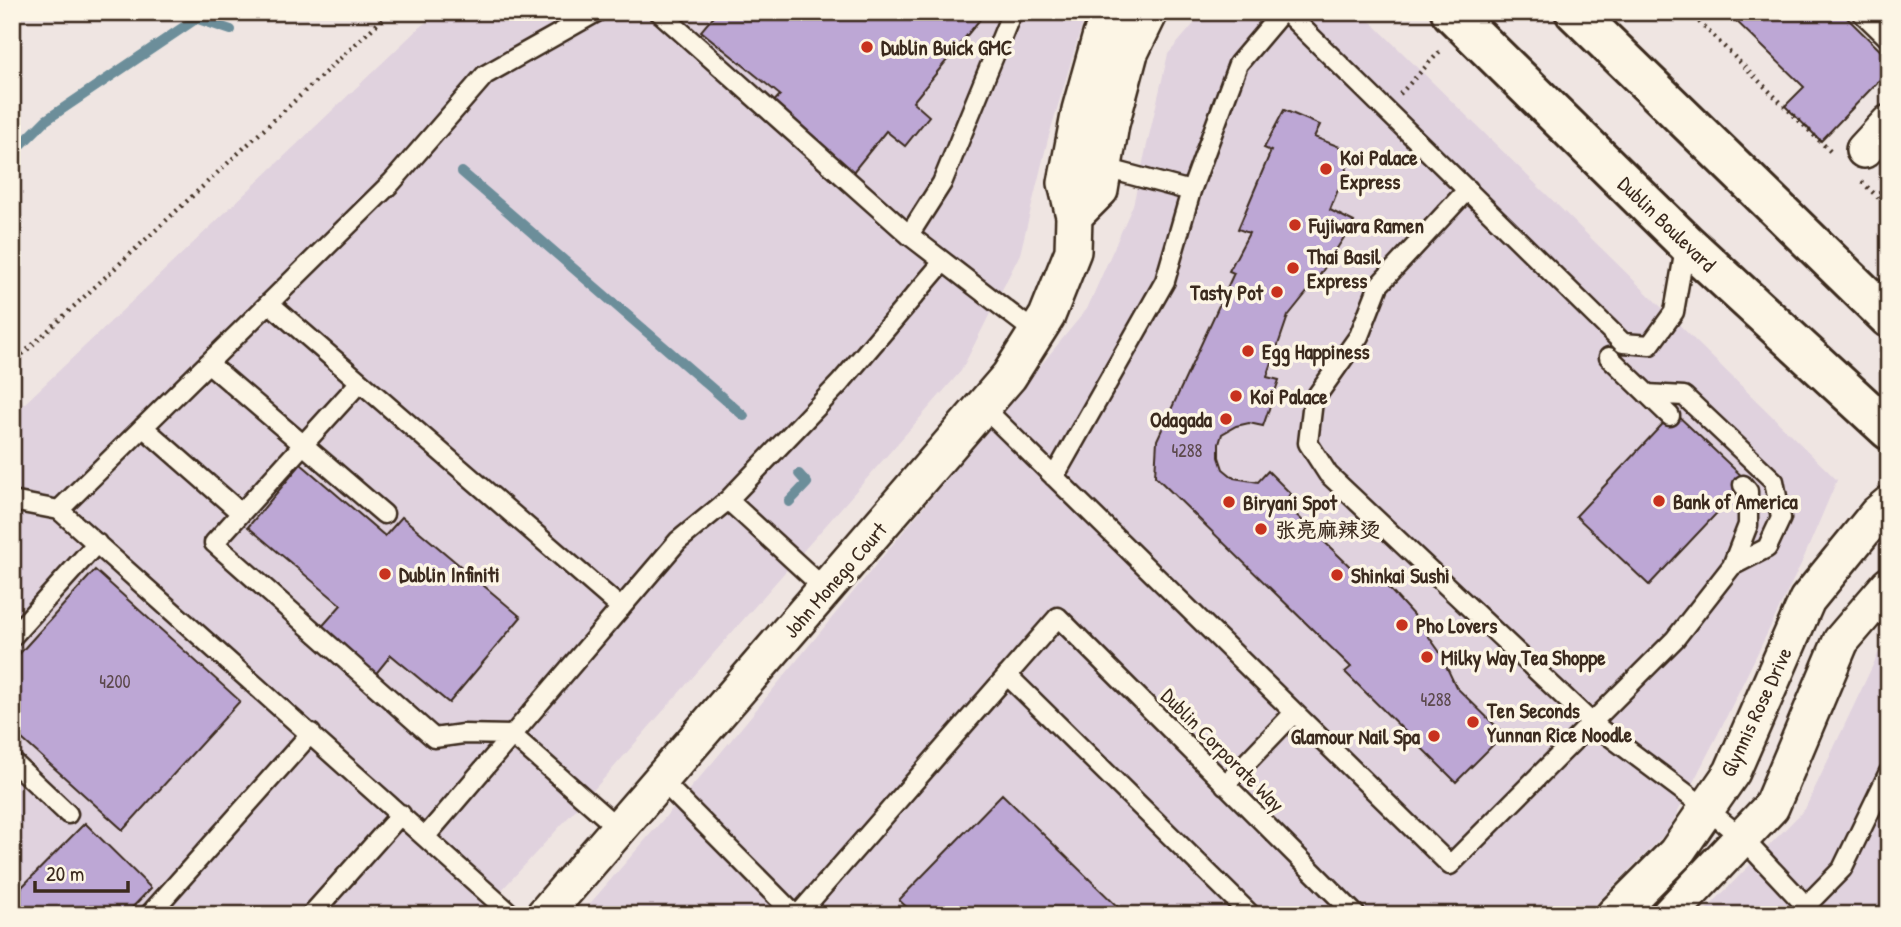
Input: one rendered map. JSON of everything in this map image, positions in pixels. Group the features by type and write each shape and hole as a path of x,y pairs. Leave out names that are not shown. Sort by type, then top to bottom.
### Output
{"main road":[{"path":"1575,12 1889,318"},
{"name":"Dublin Boulevard","path":"1457,19 1686,243 1889,430"}],"street":[{"name":"John Monego Court","path":"544,915 983,407 1009,376 1047,316 1073,251 1074,216 1066,183 1080,110 1101,35 1113,12"},
{"path":"1074,216 1100,190 1111,124 1129,53 1150,12"},
{"path":"1854,163 1889,123"},
{"name":"Glynnis Rose Drive","path":"1614,915 1676,853 1732,772 1807,600 1877,514 1889,504"},
{"path":"1670,915 1772,807 1841,641 1889,585"}],"lane":[{"path":"59,510 392,182 485,75 597,12"},
{"path":"659,12 909,235 1036,333"},
{"path":"909,235 942,183 1012,12"},
{"path":"1054,477 1165,281 1191,191 1238,64 1284,12 1623,343 1650,345 1674,312 1686,243"},
{"path":"1861,12 1889,39"},
{"path":"1105,168 1191,191"},
{"path":"1468,189 1379,285 1359,336 1313,401 1308,443 1328,474 1592,723 1742,838 1802,910 1842,869 1889,772"},
{"path":"426,836 678,541 728,500 840,383 943,262"},
{"path":"269,303 621,608"},
{"path":"1609,357 1670,416"},
{"path":"208,363 384,514"},
{"path":"360,382 214,543 434,738 463,734 512,735 619,829"},
{"path":"1647,394 1684,396 1774,481 1781,519 1767,548 1732,566"},
{"path":"983,407 1450,865 1675,639 1732,566 1748,525 1748,491 1743,485"},
{"path":"143,427 240,513"},
{"path":"728,500 826,590"},
{"path":"12,501 59,510 512,915"},
{"path":"12,637 97,543"},
{"name":"Dublin Corporate Way","path":"1007,675 1058,617 1356,915"},
{"path":"661,780 796,915 1007,675 1251,915"},
{"path":"1226,785 1294,713"},
{"path":"149,915 311,733"},
{"path":"12,761 68,814"},
{"path":"311,915 401,814"}],"path":[{"path":"12,364 390,12"},
{"path":"1689,12 1854,163 1889,208"},
{"path":"1385,109 1457,19"}],"shaded area":[{"path":"443,12 1086,12 1048,139 1020,254 961,371 608,774 479,915 12,915 12,412 22,406 422,25"},
{"path":"1204,12 1361,12 1837,480 1802,562 1668,831 1585,915 580,915 713,762 1087,309 1133,205 1168,54"},
{"path":"1889,631 1889,915 1701,915 1805,809"}],"building":[{"path":"717,12 986,12 913,102 929,116 905,146 886,131 853,172 771,105 780,95 701,31"},
{"path":"1727,12 1841,12 1889,59 1889,70 1821,141 1785,106 1804,87"},
{"path":"1284,110 1320,125 1314,137 1353,152 1330,210 1354,222 1316,281 1288,316 1267,377 1279,380 1263,426 1249,423 1236,426 1222,434 1219,457 1223,469 1234,478 1258,482 1268,471 1291,494 1283,502 1363,579 1372,570 1414,616 1439,651 1456,687 1504,734 1456,782 1345,672 1351,667 1155,476 1157,440 1234,273 1229,271 1249,233 1238,229 1271,151 1264,148"},
{"path":"1889,182 1889,202 1879,192"},
{"name":"Bank of America","path":"1674,412 1747,481 1649,585 1576,516"},
{"path":"301,464 385,536 402,517 521,617 449,703 391,655 374,676 319,630 341,605 248,527"},
{"path":"95,570 240,701 123,830 12,730 12,662"},
{"path":"1002,794 1126,915 915,915 899,900"},
{"path":"85,823 151,888 125,915 12,915 12,897"}],"waterway":[{"path":"12,154 46,120 206,12"},
{"path":"198,19 231,30"},
{"path":"462,172 744,416"},
{"path":"789,502 807,483 799,474"}],"place":[{"name":"Dublin Buick GMC","path":"867,47"},
{"name":"Koi Palace Express","path":"1326,169"},
{"name":"Fujiwara Ramen","path":"1295,225"},
{"name":"Thai Basil Express","path":"1293,268"},
{"name":"Tasty Pot","path":"1277,292"},
{"name":"Egg Happiness","path":"1248,351"},
{"name":"Koi Palace","path":"1236,396"},
{"name":"Odagada","path":"1226,419"},
{"name":"Bank of America","path":"1659,501"},
{"name":"Biryani Spot","path":"1229,502"},
{"name":"张亮麻辣烫","path":"1261,529"},
{"name":"Dublin Infiniti","path":"385,574"},
{"name":"Shinkai Sushi","path":"1337,575"},
{"name":"Pho Lovers","path":"1402,625"},
{"name":"Milky Way Tea Shoppe","path":"1427,657"},
{"name":"Ten Seconds Yunnan Rice Noodle","path":"1473,722"},
{"name":"Glamour Nail Spa","path":"1434,736"}]}
